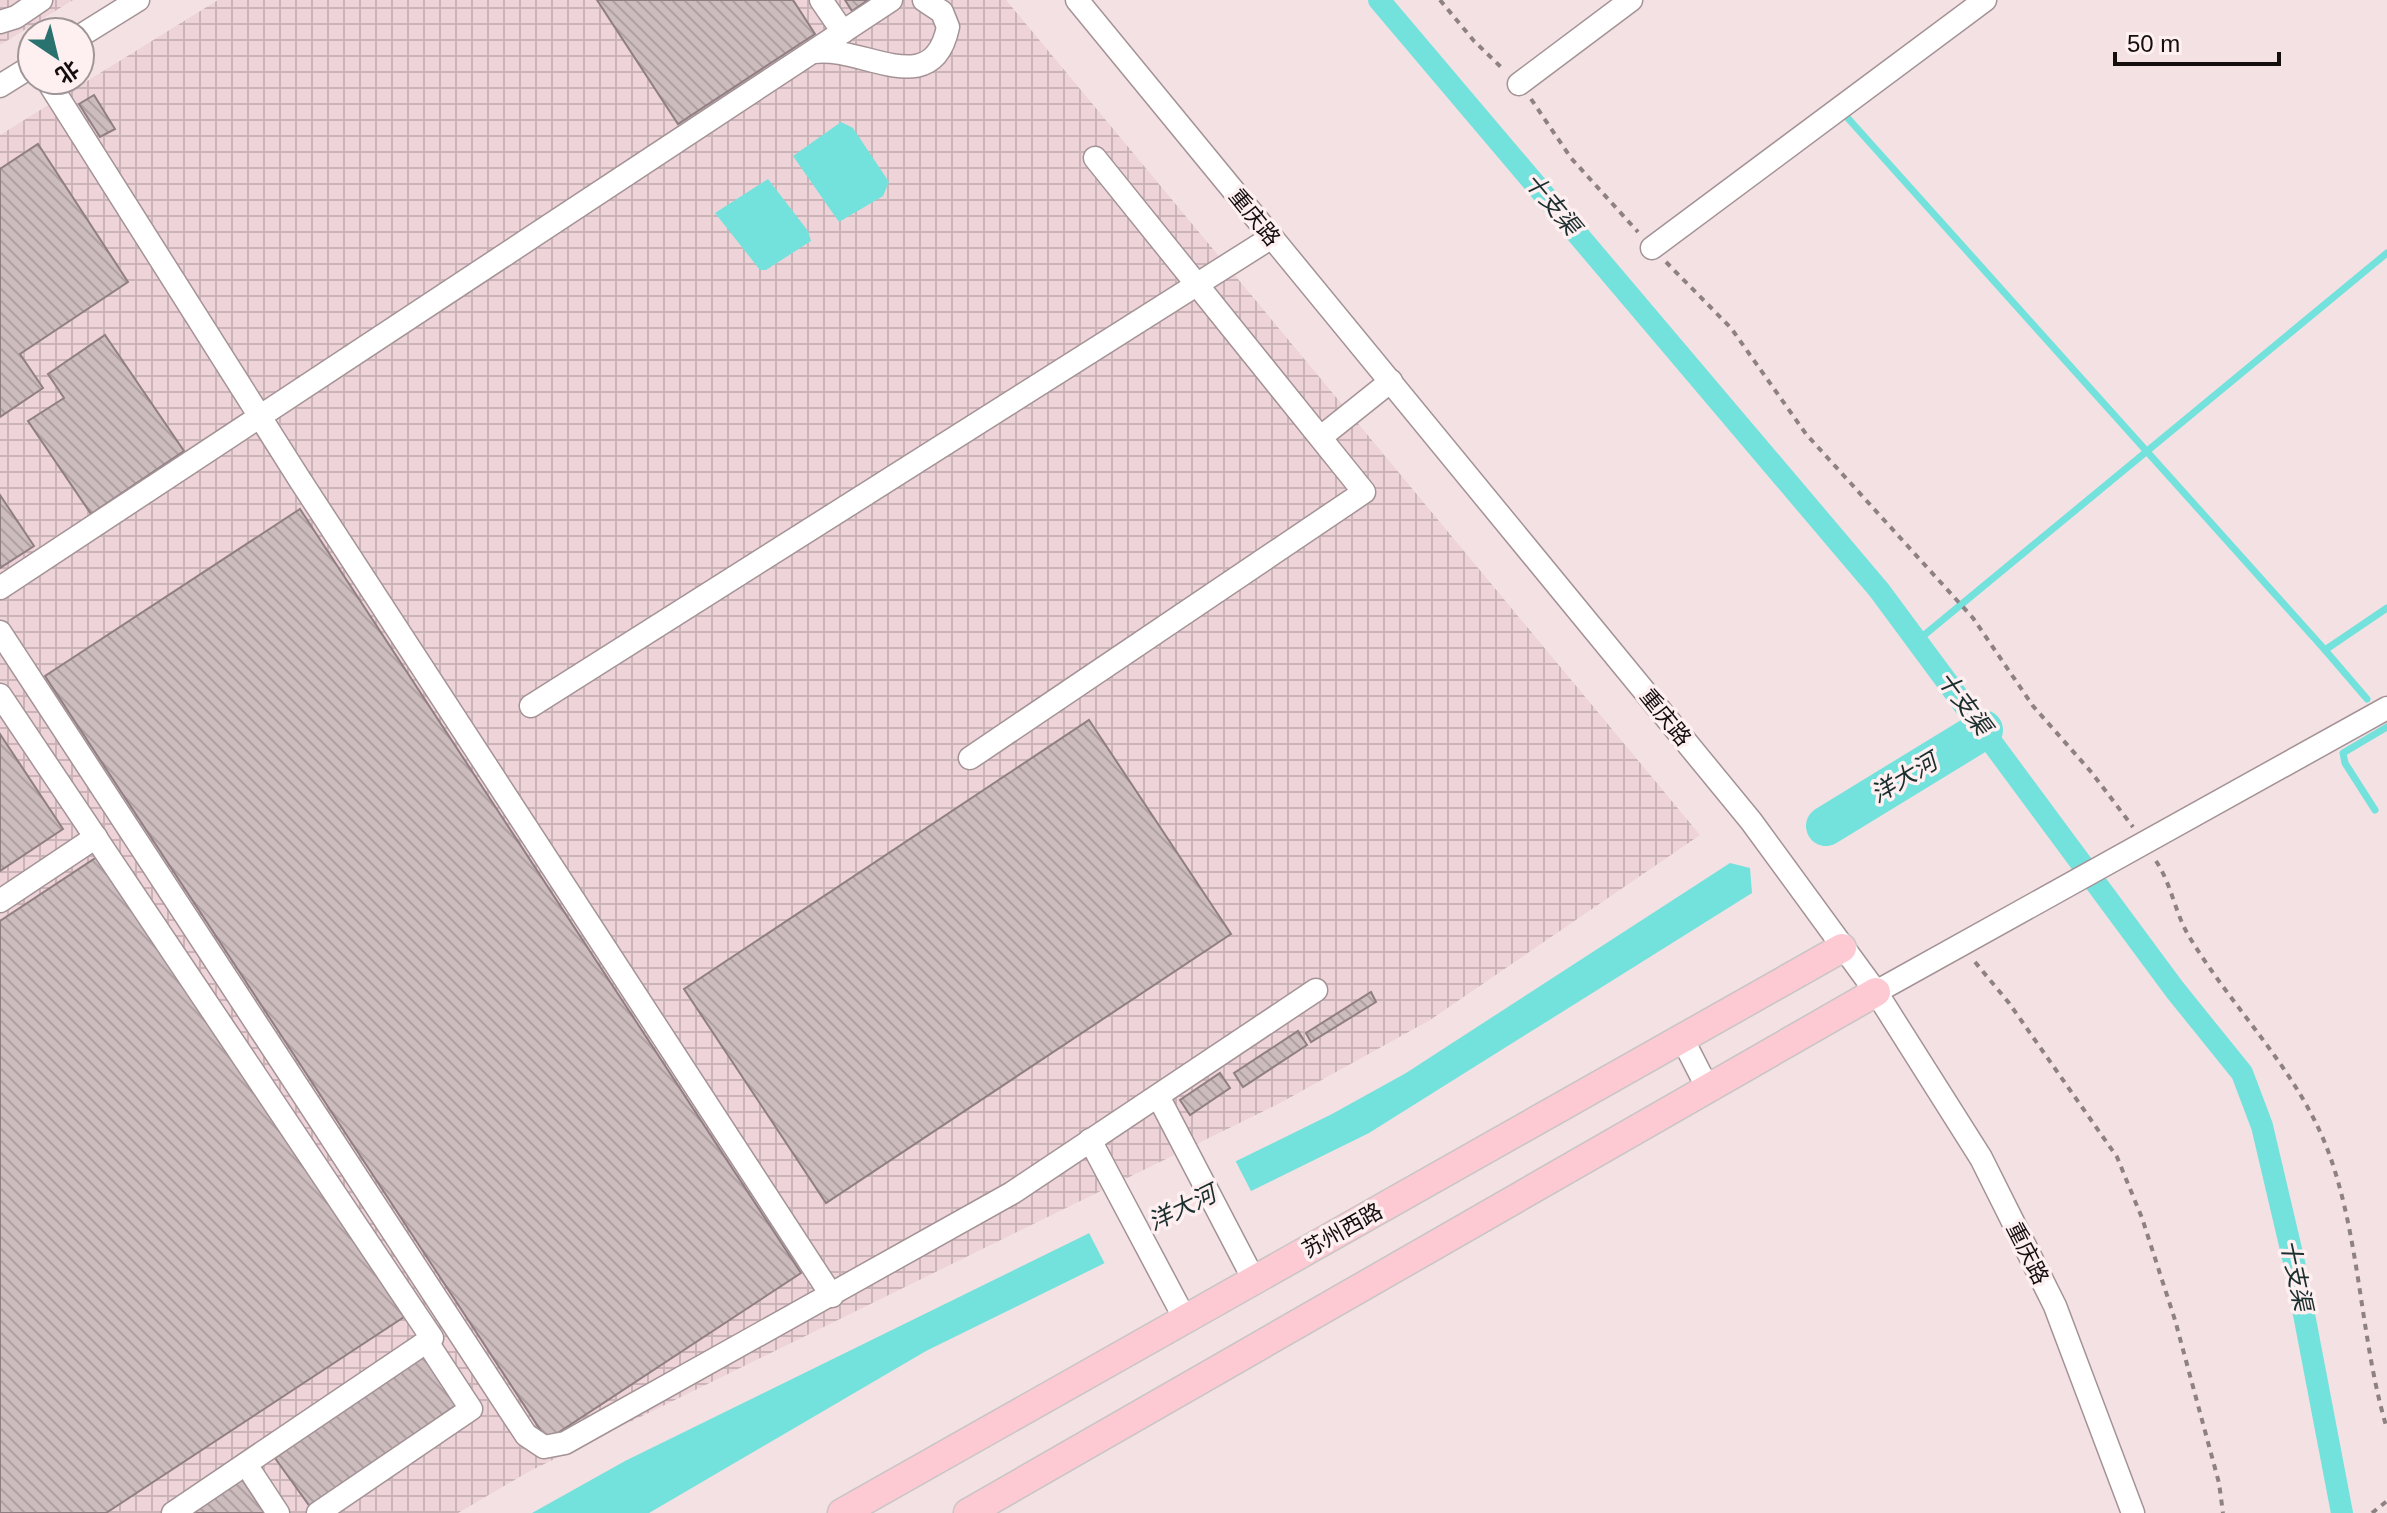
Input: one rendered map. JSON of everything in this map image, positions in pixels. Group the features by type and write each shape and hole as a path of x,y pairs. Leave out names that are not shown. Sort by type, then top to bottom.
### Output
{"main road":[{"name":"苏州西路","path":"842,1513 1180,1311 1842,948"},
{"path":"968,1513 1876,992"}],"street":[{"path":"0,22 16,17 41,0"},
{"path":"96,26 138,0"},
{"path":"821,0 843,32"},
{"path":"0,588 891,0"},
{"path":"812,52 831,50 905,69 925,65 937,56 948,27 942,12 924,0"},
{"name":"重庆路","path":"1077,0 1751,821 1876,992 1981,1158 2055,1306 2133,1513"},
{"path":"1519,84 1631,0"},
{"path":"1652,248 1985,0"},
{"path":"57,96 260,416 832,1296"},
{"path":"970,758 1364,492 1095,158"},
{"path":"531,706 1272,237"},
{"path":"1321,437 1391,381"},
{"path":"0,632 526,1435 544,1447 565,1443 1095,1149 1158,1096 1316,990"},
{"path":"0,695 432,1338 173,1513"},
{"path":"1876,992 2387,708"},
{"path":"0,901 96,837"},
{"path":"1682,1038 1708,1089"},
{"path":"1158,1096 1250,1274"},
{"path":"1095,1149 1180,1311"},
{"path":"318,1513 471,1409 427,1342"},
{"path":"253,1475 278,1513"}],"path":[{"path":"1440,0 1474,41 1519,84 1545,116 1571,158 1652,248 1731,328 1806,434 1967,611 2033,706 2092,773 2138,846 2168,878 2188,936 2295,1081 2316,1119 2333,1165 2350,1236 2372,1379 2387,1429"},
{"path":"1960,945 2009,1003 2117,1157 2142,1218 2175,1320 2219,1483 2223,1513"},
{"path":"2375,1511 2387,1501"}],"shaded area":[{"path":"0,0 73,0 47,16 16,16 16,35 0,45"},
{"path":"218,0 1006,0 1700,835 1430,1020 1280,1103 528,1472 458,1513 0,1513 0,135 63,96 96,96 96,76"}],"water":[{"path":"841,122 853,128 889,182 883,196 839,222 793,156"},
{"path":"768,179 808,231 811,241 766,270 760,270 715,213"},
{"path":"1730,863 1750,868 1752,893 1369,1133 926,1351 649,1513 532,1513 625,1461 1332,1114 1406,1073"}],"pier":[{"path":"1234,1158 1253,1195 1107,1268 1088,1231"}],"building":[{"path":"597,0 793,0 815,34 678,124"},
{"path":"845,0 868,0 852,11"},
{"path":"95,96 115,129 100,137 79,104"},
{"path":"38,144 128,282 20,354 43,388 0,417 0,169"},
{"path":"105,335 184,451 91,514 28,421 64,398 48,374"},
{"path":"0,495 34,546 0,568"},
{"path":"300,509 801,1273 547,1440 45,676"},
{"path":"1089,720 1231,934 826,1203 684,989"},
{"path":"0,734 63,829 0,871"},
{"path":"100,855 404,1317 106,1513 0,1513 0,921"},
{"path":"1371,992 1376,1002 1311,1042 1306,1033"},
{"path":"1298,1031 1307,1045 1243,1087 1234,1073"},
{"path":"1220,1073 1230,1088 1190,1115 1180,1100"},
{"path":"423,1353 459,1403 311,1508 275,1458"},
{"path":"241,1478 265,1513 188,1513"}],"waterway":[{"name":"十支渠","path":"1379,0 1879,590 2175,990 2242,1073 2262,1126 2294,1262 2342,1513"},
{"path":"1845,115 2325,650"},
{"path":"1917,641 2387,253"},
{"path":"2367,699 2325,650 2387,608"},
{"path":"2375,810 2345,763 2343,753 2387,727"},
{"name":"洋大河","path":"1826,826 1983,730"}]}
